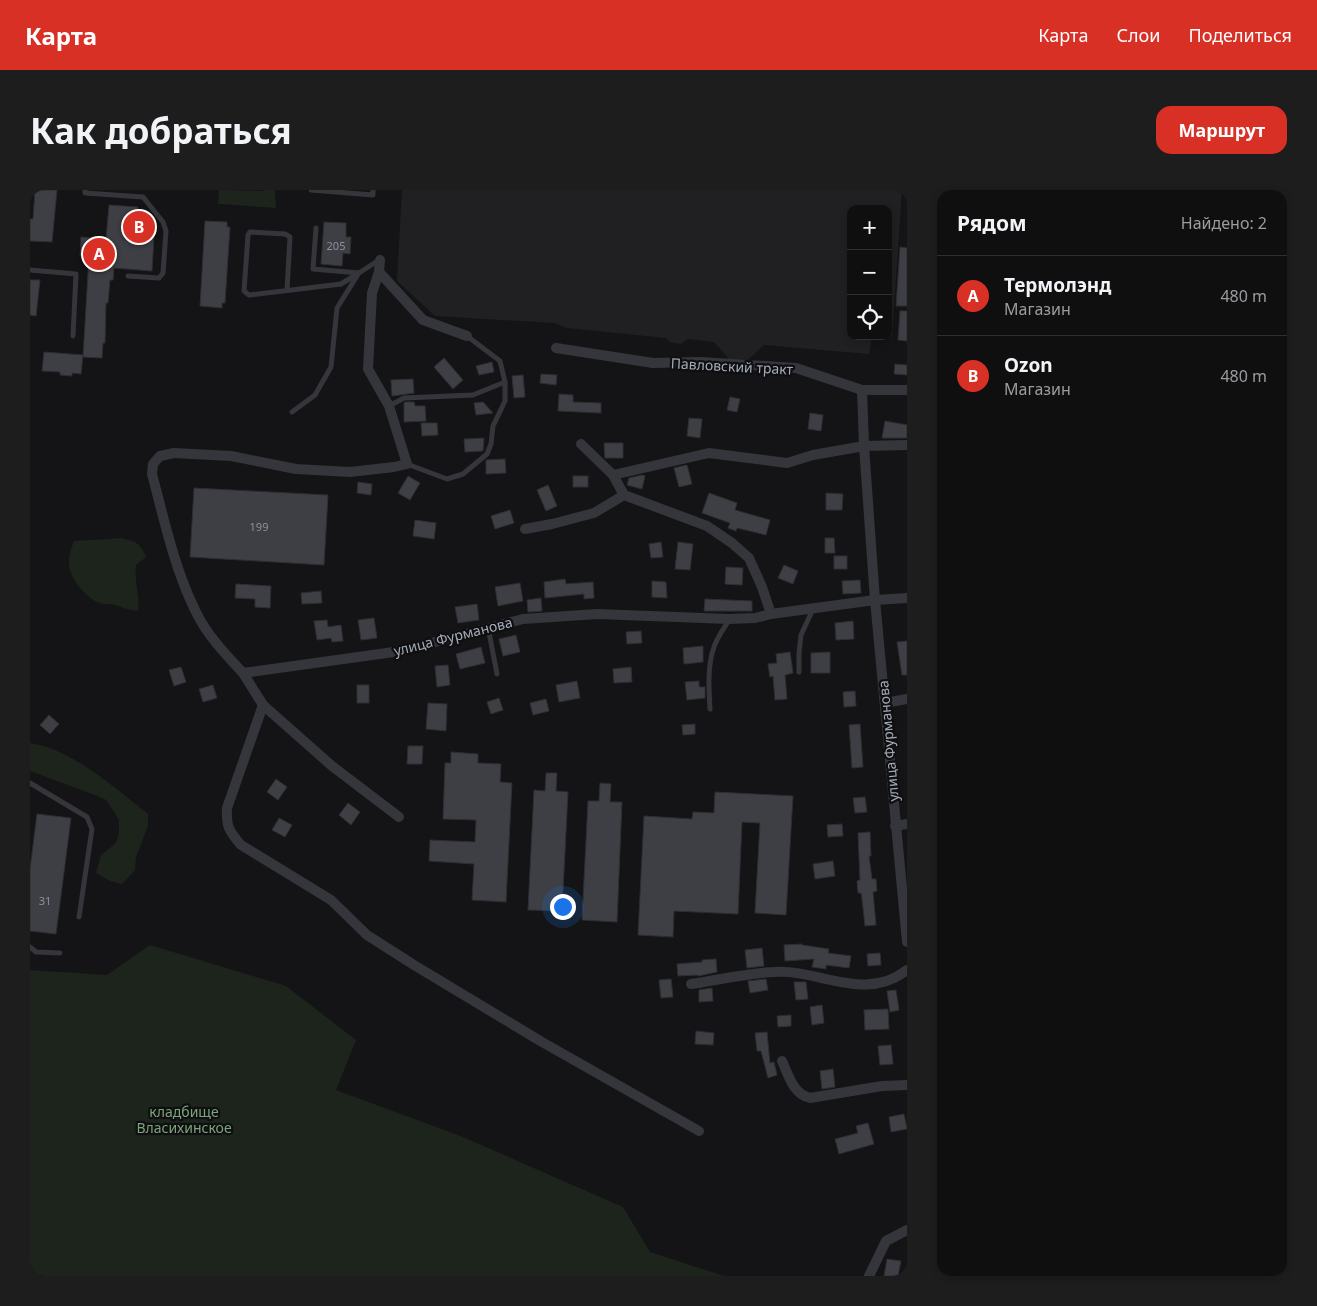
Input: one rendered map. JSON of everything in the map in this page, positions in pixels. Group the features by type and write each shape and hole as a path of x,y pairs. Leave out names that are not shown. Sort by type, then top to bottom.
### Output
{"street":[{"path":"380,260 379,272 372,293 368,369 389,406 407,464 394,468 341,472 296,469 231,456 174,453 160,456 152,464 152,474 182,582 192,604 220,648 243,673 263,706 332,766 399,817"},
{"path":"379,272 423,320 467,336"},
{"name":"Павловский тракт","path":"556,348 653,363 700,362 796,368 862,390 907,390"},
{"name":"улица Фурманова","path":"862,390 875,600 907,942"},
{"path":"581,444 613,475 624,495 706,526 732,543 749,558 771,614"},
{"path":"613,475 709,453 787,463 813,455 864,446 907,445"},
{"path":"525,529 594,513 624,495"},
{"path":"875,600 907,598"},
{"name":"улица Фурманова","path":"243,673 401,651 523,619 597,614 729,619 755,618 771,614 875,600"},
{"path":"885,702 907,699"},
{"path":"263,706 227,808 227,826 241,845 331,900 367,935 414,965 542,1042 699,1131"},
{"path":"895,826 907,824"},
{"path":"691,984 775,972 794,972 837,983 862,985 893,981 907,970"},
{"path":"782,1061 801,1096 810,1098 882,1086 907,1085"},
{"path":"869,1276 886,1241 907,1230"}],"lane":[{"path":"85,190 86,193 143,197 163,222 166,231 163,273 159,278 128,276"},
{"path":"310,190 373,195 373,190"},
{"path":"316,228 314,269 359,273"},
{"path":"287,290 290,237 285,234 250,232 248,235 244,291 249,294 287,290 341,284 380,260"},
{"path":"30,270 76,274 73,336"},
{"path":"292,412 315,395 331,367 337,308 359,273"},
{"path":"407,464 447,479 463,474 487,454 491,444 493,426 505,401 505,382 500,361 467,336"},
{"path":"389,406 404,398 473,395 505,382"},
{"path":"799,672 801,635 813,608"},
{"path":"710,709 709,676 711,660 714,646 729,619"},
{"path":"488,627 498,674"},
{"path":"30,783 87,817 92,829 79,917"},
{"path":"30,947 36,952 60,953"}],"shaded area":[{"path":"402,190 902,190 892,337 892,205 847,205 847,340 871,340 869,354 764,345 748,360 729,359 714,342 688,339 681,344 669,342 666,338 567,328 555,323 435,316 397,281"}],"green space":[{"path":"219,190 275,190 276,208 218,204"},
{"path":"122,538 137,544 146,557 136,565 138,611 113,604 102,604 92,599 76,583 69,566 74,541"},
{"path":"30,743 62,753 77,761 148,814 148,826 136,857 135,870 122,884 110,881 96,873 101,855 116,843 119,832 119,820 113,810 106,800 30,771"},
{"name":"кладбище Власихинское","path":"150,945 286,986 356,1040 336,1090 463,1137 623,1207 650,1252 724,1276 30,1276 30,970 107,975"}],"building":[{"path":"35,190 57,190 52,242 30,241 30,219 33,219"},
{"path":"109,205 138,207 136,235 154,237 152,271 114,268 113,280 110,280 108,303 106,303 105,343 103,343 102,358 83,357 89,257 80,256 81,237 106,239"},
{"path":"205,221 227,222 227,227 230,227 225,303 222,303 222,308 200,306"},
{"path":"324,222 346,223 346,237 351,237 350,254 343,253 342,266 321,264"},
{"path":"900,247 907,248 907,306 896,306"},
{"path":"30,280 40,280 36,316 30,315"},
{"path":"900,311 907,311 907,341 898,340"},
{"path":"44,352 83,355 81,374 72,373 72,376 60,375 60,372 42,371"},
{"path":"444,358 463,380 453,389 434,367"},
{"path":"492,362 494,372 479,375 476,366"},
{"path":"895,364 907,365 907,375 894,374"},
{"path":"541,374 557,375 556,385 540,383"},
{"path":"523,375 525,397 514,398 512,376"},
{"path":"413,379 414,393 392,396 391,380"},
{"path":"559,394 573,395 573,402 601,403 601,413 558,411"},
{"path":"730,397 740,399 737,412 727,410"},
{"path":"405,402 414,402 415,406 425,406 426,421 404,422"},
{"path":"483,402 493,413 476,415 474,403"},
{"path":"810,413 823,415 821,431 808,429"},
{"path":"689,418 702,419 700,438 687,436"},
{"path":"885,421 907,425 907,438 882,438"},
{"path":"421,423 437,423 438,435 422,436"},
{"path":"484,438 483,451 465,452 464,439"},
{"path":"604,443 623,443 623,458 605,458"},
{"path":"505,459 506,473 486,474 486,460"},
{"path":"687,465 692,484 679,487 674,468"},
{"path":"408,476 420,483 410,500 398,493"},
{"path":"573,476 588,476 588,487 573,487"},
{"path":"645,476 642,489 627,485 629,478"},
{"path":"358,482 372,484 371,495 357,493"},
{"path":"548,485 557,506 546,511 537,490"},
{"path":"194,488 328,495 324,565 190,557"},
{"path":"709,493 737,503 735,510 770,520 766,535 737,528 736,531 728,528 730,523 702,513"},
{"path":"826,493 843,494 842,510 826,510"},
{"path":"510,510 514,523 495,529 491,516"},
{"path":"415,520 436,523 434,539 413,536"},
{"path":"825,538 834,538 835,553 825,553"},
{"path":"661,542 663,557 651,558 649,544"},
{"path":"678,542 693,544 690,570 675,569"},
{"path":"834,556 847,556 847,569 834,569"},
{"path":"784,565 798,571 793,584 778,578"},
{"path":"726,567 743,568 742,585 725,584"},
{"path":"565,579 566,584 593,582 594,598 584,599 584,594 545,598 544,582"},
{"path":"860,580 861,593 843,594 842,581"},
{"path":"652,581 666,582 667,598 652,597"},
{"path":"520,583 523,601 498,606 495,587"},
{"path":"236,584 271,586 270,608 255,607 255,599 235,598"},
{"path":"321,591 322,603 302,604 301,593"},
{"path":"541,598 542,611 528,612 527,600"},
{"path":"705,599 752,601 752,611 704,611"},
{"path":"477,604 479,620 458,623 455,607"},
{"path":"374,618 377,638 361,640 358,620"},
{"path":"327,620 328,627 341,625 343,641 332,642 331,638 317,640 314,621"},
{"path":"853,621 854,639 836,640 835,623"},
{"path":"641,631 642,643 627,644 626,632"},
{"path":"516,635 520,652 503,656 499,639"},
{"path":"907,641 907,675 902,675 897,642"},
{"path":"703,646 703,662 684,664 683,648"},
{"path":"481,647 485,663 460,669 456,654"},
{"path":"790,652 793,673 785,675 787,699 775,700 773,676 770,677 768,664 777,663 776,654"},
{"path":"830,652 830,673 811,673 811,653"},
{"path":"448,665 450,685 437,687 435,666"},
{"path":"181,667 186,682 174,686 169,670"},
{"path":"631,667 632,682 614,683 613,669"},
{"path":"577,681 580,698 559,702 556,685"},
{"path":"699,681 699,687 705,687 705,698 687,700 685,682"},
{"path":"213,685 217,698 203,702 199,689"},
{"path":"357,685 369,685 369,703 357,703"},
{"path":"855,691 856,706 844,707 843,692"},
{"path":"499,698 503,710 491,714 487,702"},
{"path":"546,699 549,711 533,715 530,703"},
{"path":"428,703 447,704 446,731 426,729"},
{"path":"49,715 59,724 50,734 40,725"},
{"path":"695,724 695,734 683,735 682,725"},
{"path":"860,724 863,767 852,768 849,725"},
{"path":"408,746 423,746 422,764 407,764"},
{"path":"451,752 478,754 478,763 501,764 500,782 512,783 506,902 472,900 474,864 429,861 430,840 475,842 476,820 443,819 445,763 451,763"},
{"path":"546,773 557,773 556,791 568,792 562,911 528,910 534,790 545,791"},
{"path":"276,779 287,787 278,800 267,792"},
{"path":"600,783 611,784 610,802 622,802 617,922 582,920 588,801 599,801"},
{"path":"715,792 793,796 786,915 755,913 760,823 742,822 738,914 674,911 673,937 638,935 644,816 692,819 693,812 714,813"},
{"path":"865,797 867,812 855,813 853,798"},
{"path":"348,803 360,812 351,825 339,815"},
{"path":"37,814 71,818 56,934 30,931 30,869"},
{"path":"279,818 292,825 285,837 272,830"},
{"path":"842,824 843,836 828,837 827,825"},
{"path":"870,832 871,856 869,856 872,879 876,879 877,891 873,892 876,925 865,926 861,893 858,893 857,881 860,880 858,833"},
{"path":"833,861 835,876 815,879 813,864"},
{"path":"802,944 829,949 828,953 851,956 849,968 826,965 826,969 812,967 814,959 785,961 784,945"},
{"path":"762,948 764,966 747,968 745,950"},
{"path":"880,953 881,965 868,966 867,954"},
{"path":"716,959 717,972 698,976 678,976 677,964"},
{"path":"671,979 673,997 661,998 659,980"},
{"path":"766,979 768,990 750,993 748,981"},
{"path":"794,982 806,982 808,999 796,1000"},
{"path":"712,988 713,1001 699,1002 699,990"},
{"path":"896,990 899,1010 890,1012 887,991"},
{"path":"822,1005 824,1023 812,1025 810,1007"},
{"path":"888,1009 889,1029 865,1030 864,1010"},
{"path":"791,1015 791,1026 778,1027 777,1016"},
{"path":"696,1031 714,1033 713,1045 695,1044"},
{"path":"767,1032 770,1063 774,1062 777,1075 768,1078 761,1051 757,1051 755,1033"},
{"path":"891,1045 893,1064 880,1065 878,1046"},
{"path":"833,1069 835,1087 822,1089 820,1071"},
{"path":"904,1114 907,1129 891,1132 889,1117"},
{"path":"868,1123 874,1144 839,1154 835,1139 858,1133 856,1126"},
{"path":"887,1259 901,1261 898,1276 884,1276"}],"place":[{"name":"Ozon","path":"139,227"},
{"name":"Термолэнд","path":"99,254"}]}
